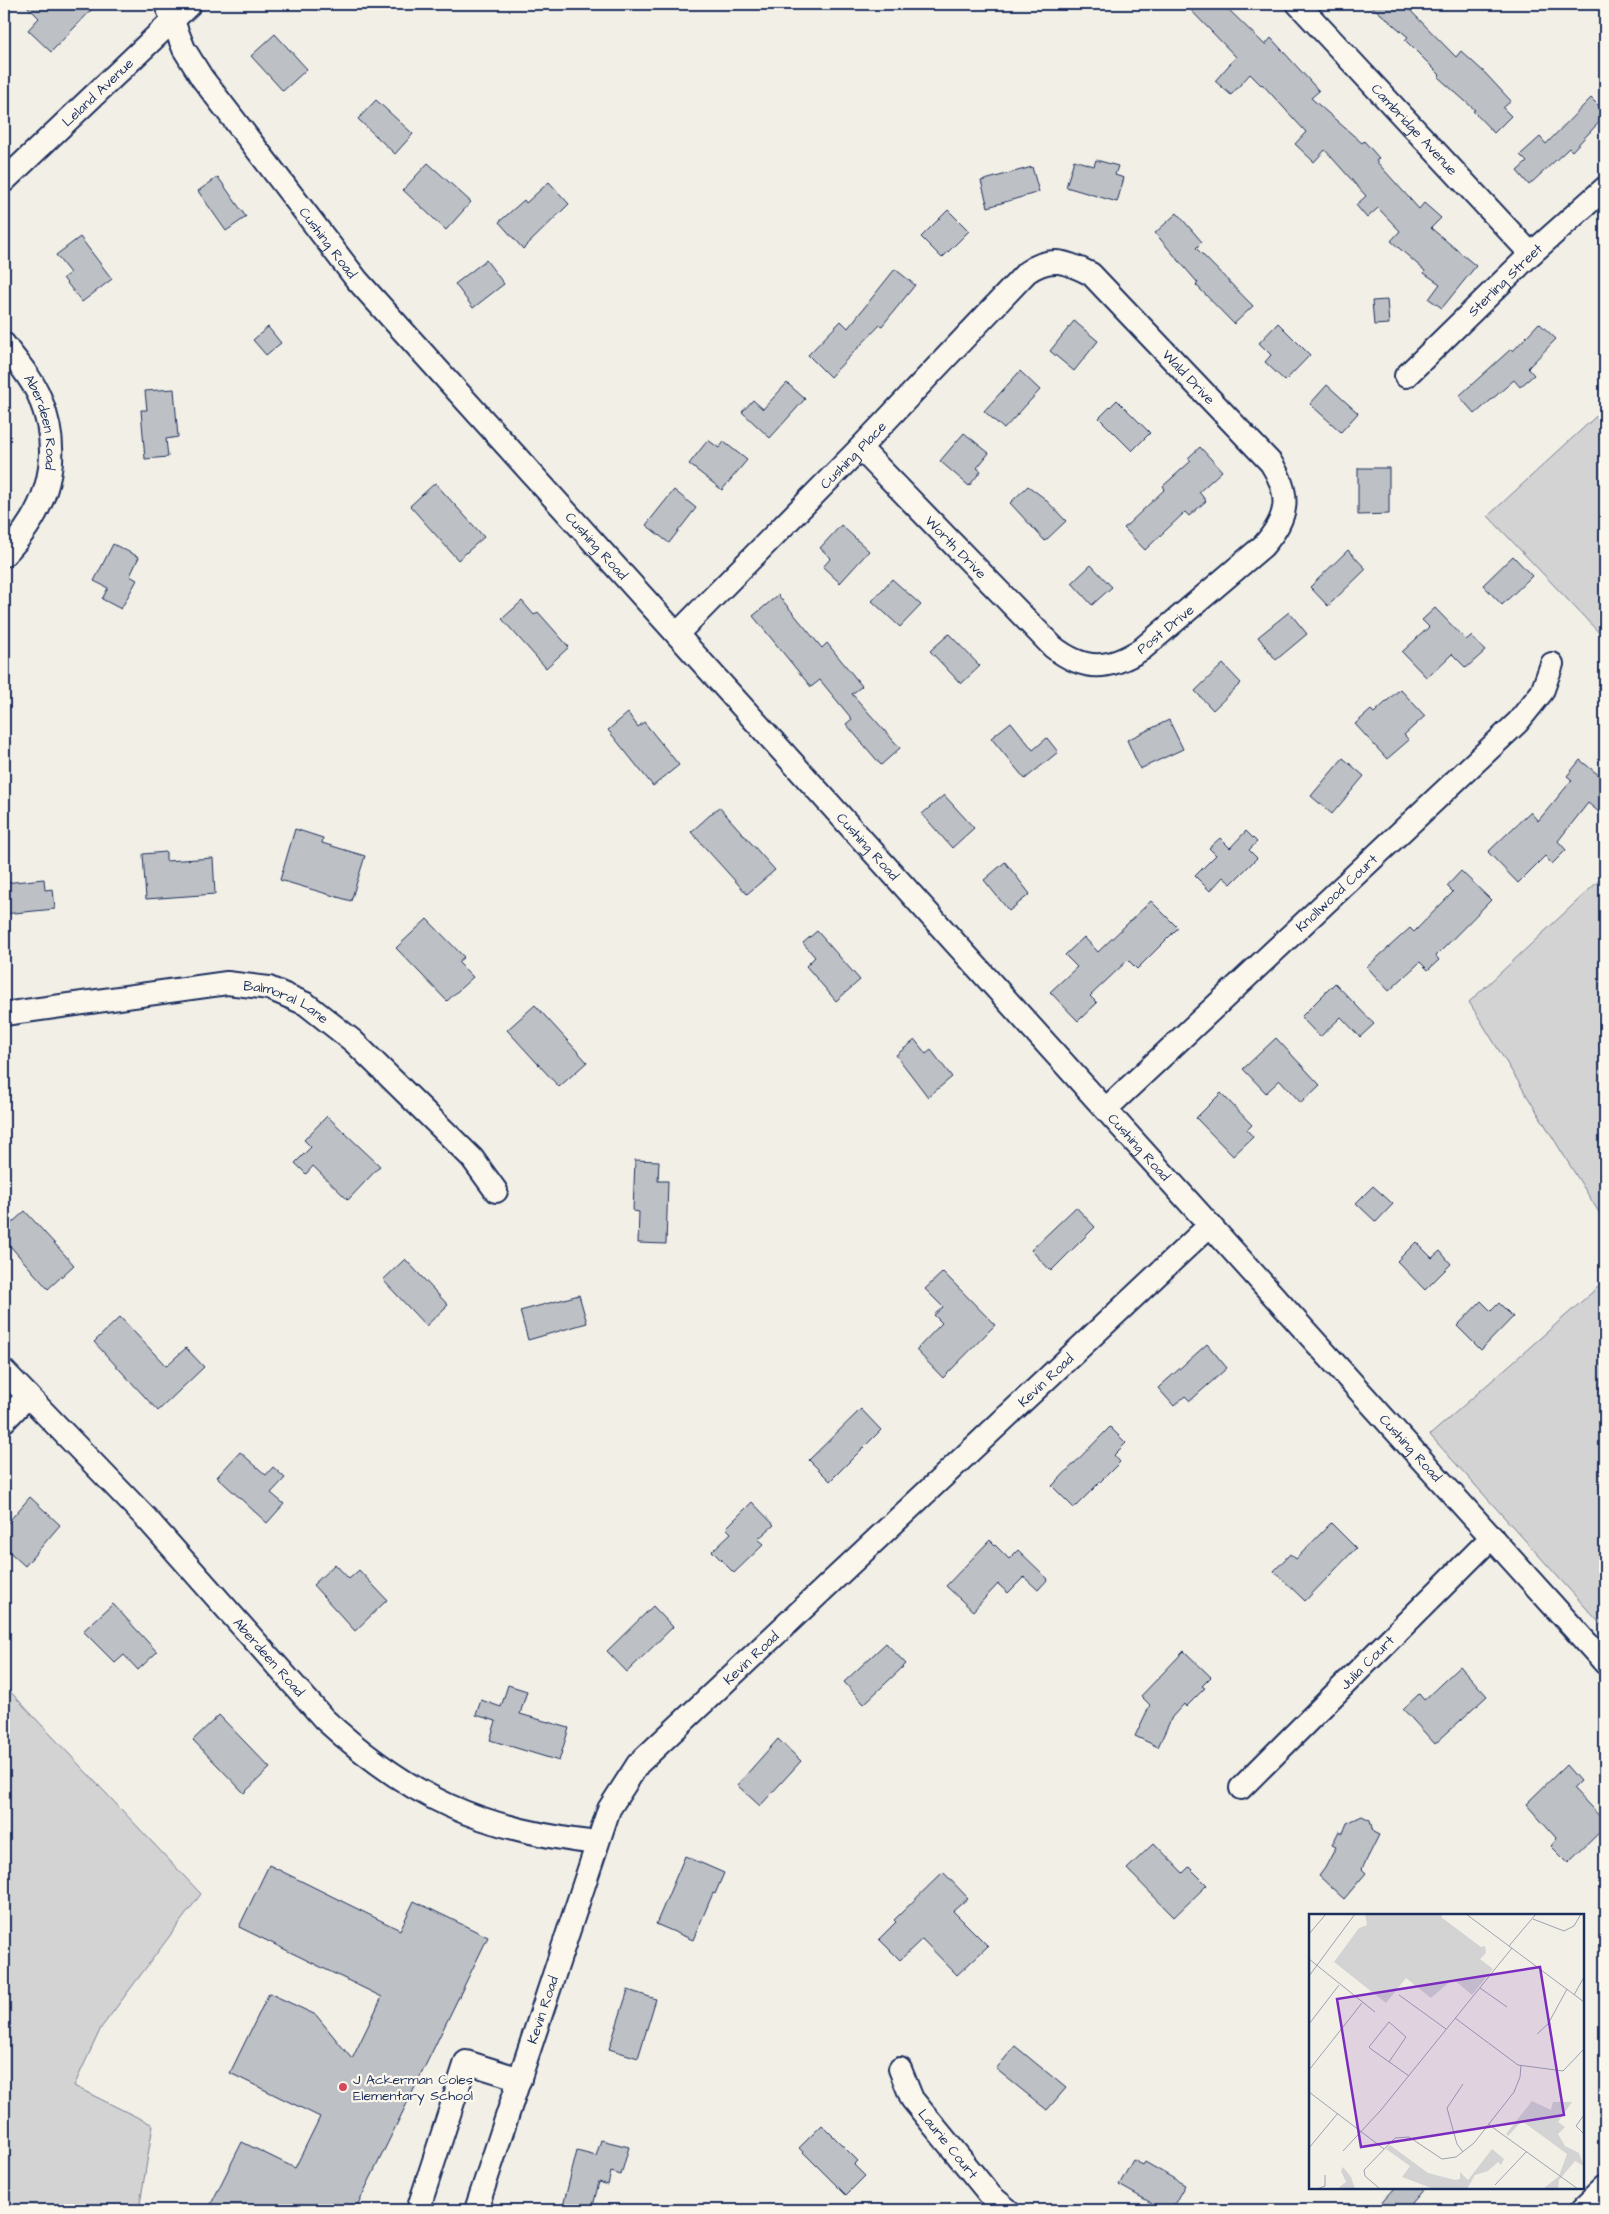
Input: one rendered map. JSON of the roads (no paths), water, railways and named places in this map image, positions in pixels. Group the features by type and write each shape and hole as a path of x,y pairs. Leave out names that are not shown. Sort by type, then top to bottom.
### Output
{"street":[{"name":"Leland Avenue","path":"4,181 170,11 190,4"},
{"name":"Cambridge Avenue","path":"1298,4 1531,254"},
{"name":"Cushing Road","path":"170,11 184,49 202,78 357,280 1605,1662"},
{"name":"Sterling Street","path":"1406,376 1531,254 1605,188"},
{"name":"Wald Drive","path":"1027,272 1047,261 1062,262 1091,274 1271,464 1281,478 1285,496 1284,513 1277,530 1263,546"},
{"name":"Cushing Place","path":"677,634 860,448 1027,272"},
{"name":"Aberdeen Road","path":"4,344 34,385 40,397 49,424 51,465 40,506 27,530 4,555"},
{"name":"Worth Drive","path":"860,448 1053,646"},
{"name":"Post Drive","path":"1053,646 1076,661 1089,665 1110,665 1123,661 1142,649 1263,546"},
{"name":"Knollwood Court","path":"1106,1109 1518,722 1542,692 1552,664"},
{"name":"Balmoral Lane","path":"4,1014 227,984 269,988 306,1004 353,1041 472,1158 496,1191"},
{"name":"Kevin Road","path":"476,2210 609,1809 638,1764 1210,1226"},
{"name":"Aberdeen Road","path":"4,1371 147,1519 324,1719 356,1749 392,1775 422,1793 469,1815 520,1831 554,1839 597,1844"},
{"path":"4,1421 28,1396"},
{"name":"Julia Court","path":"1241,1788 1492,1537"},
{"path":"418,2210 466,2062 520,2080"},
{"name":"Laurie Court","path":"900,2070 912,2099 991,2196 1008,2210"},
{"path":"1582,2210 1605,2188"}],"place":[{"name":"J Ackerman Coles Elementary School","path":"343,2087"}]}
